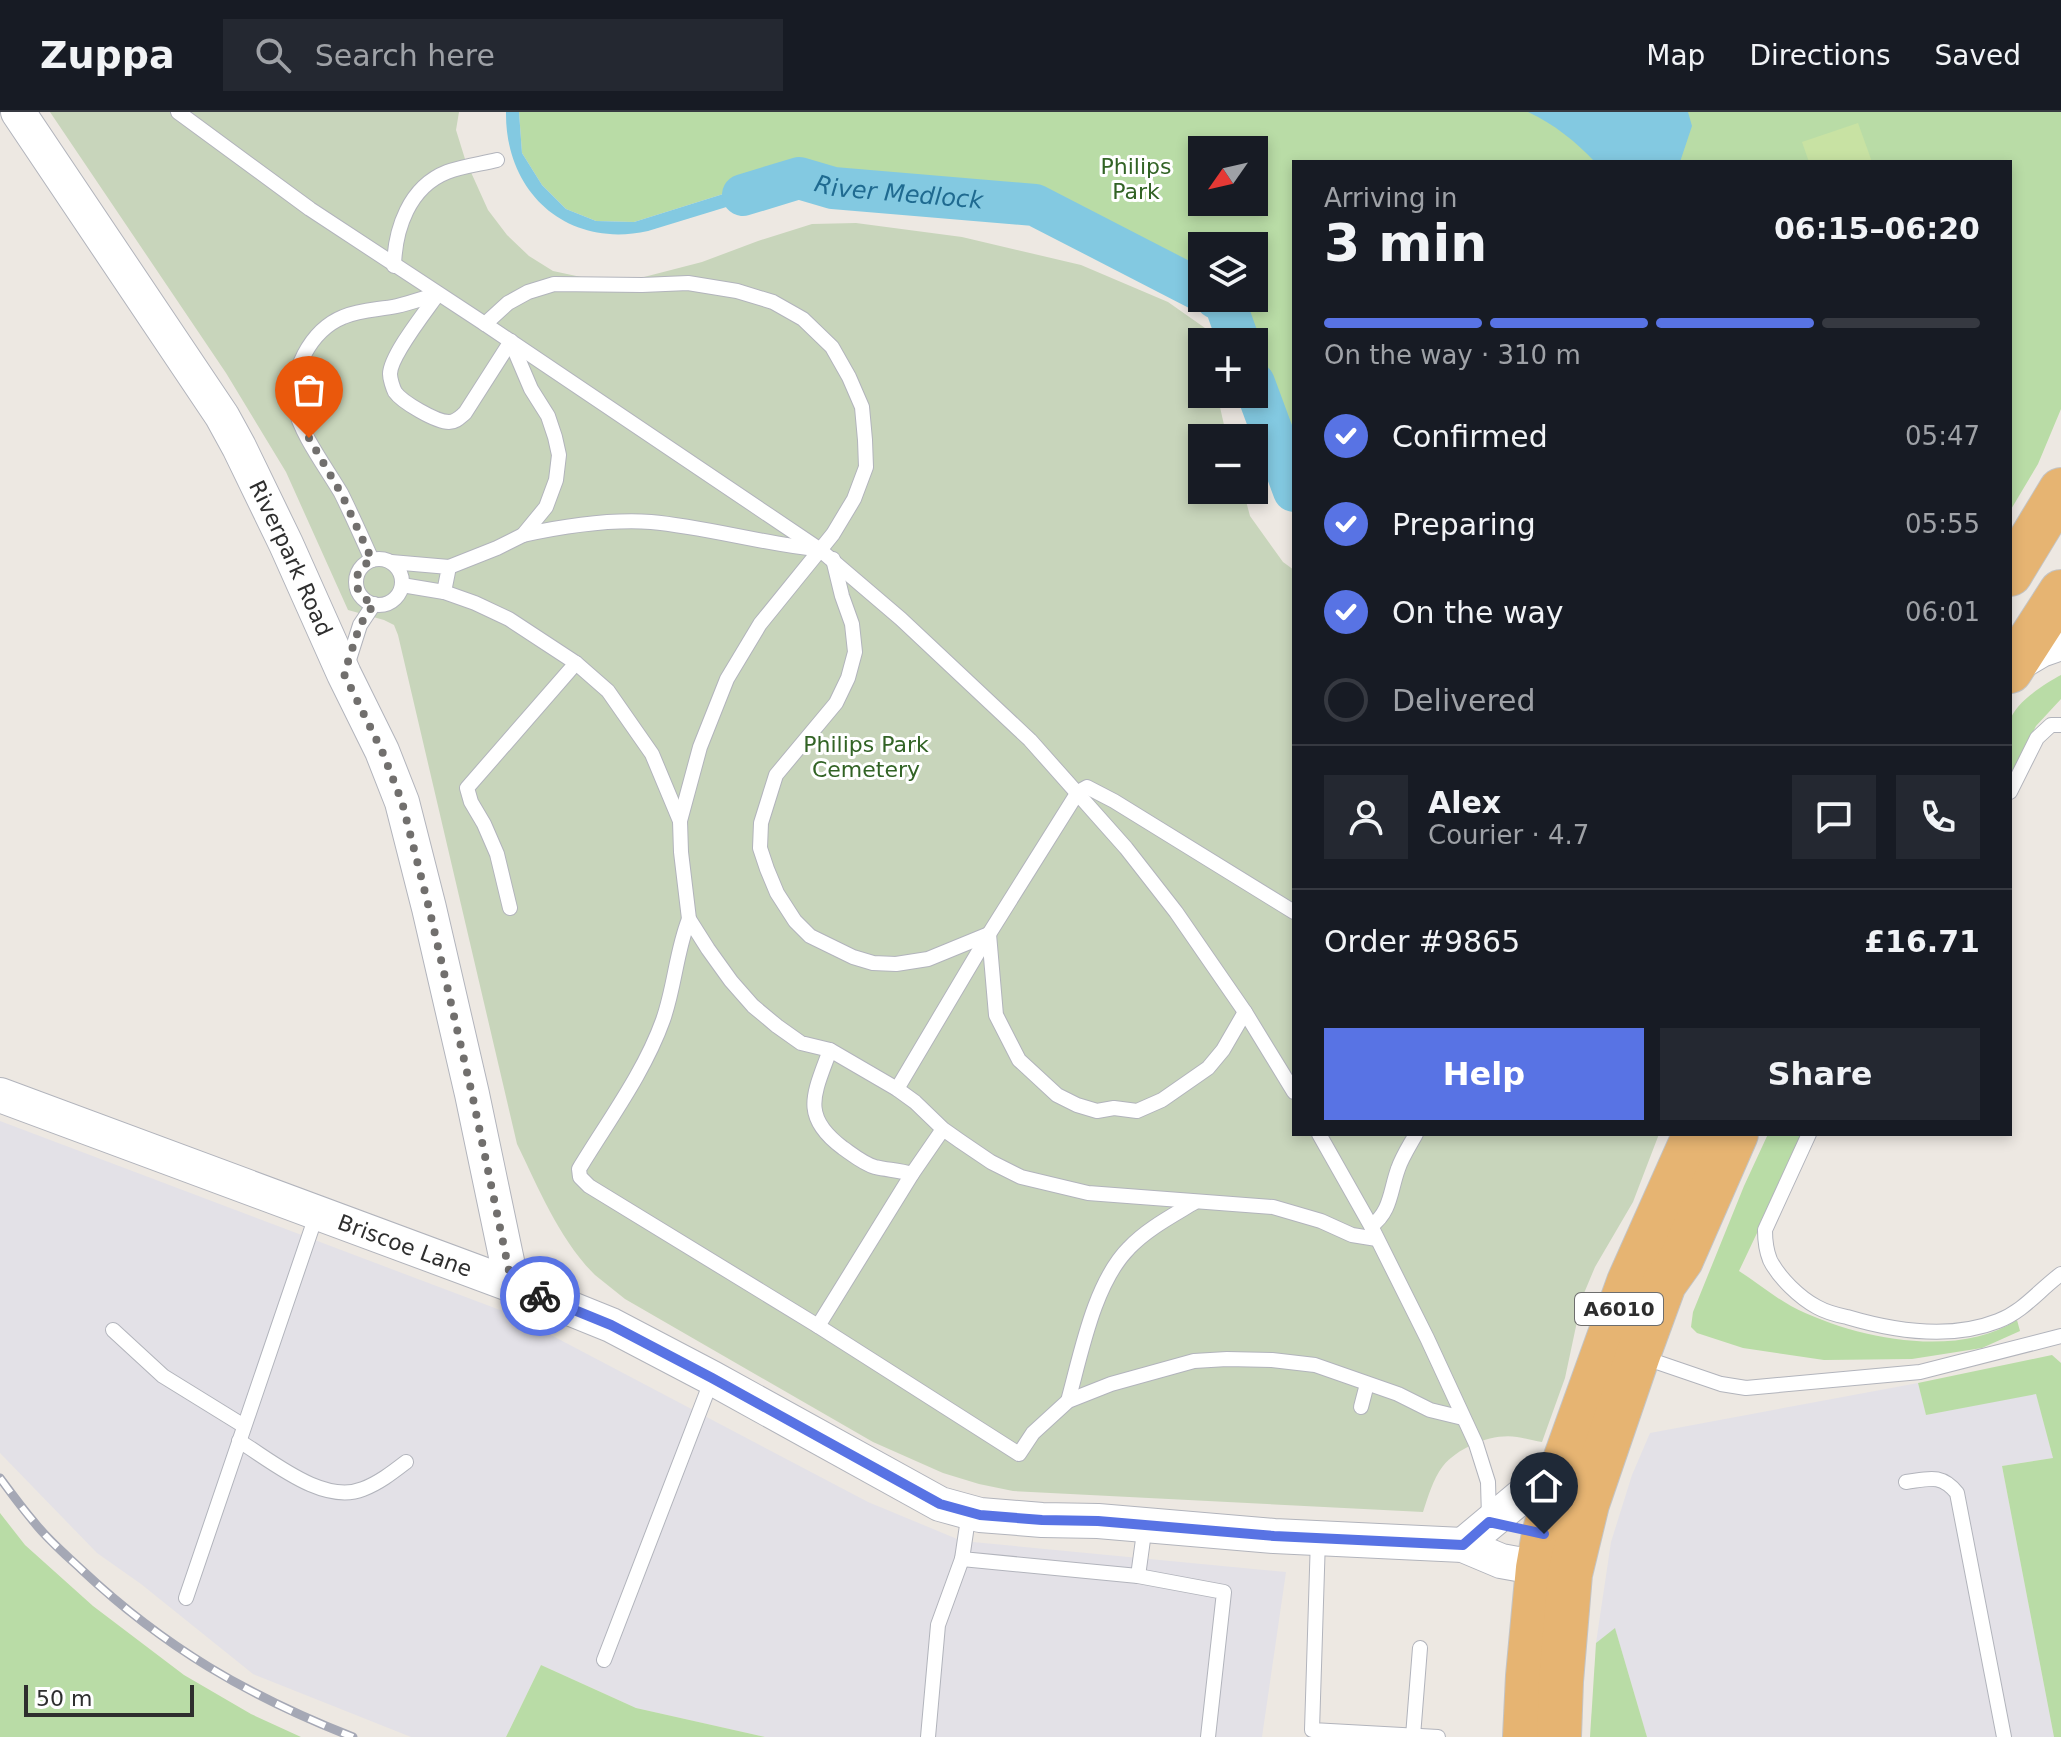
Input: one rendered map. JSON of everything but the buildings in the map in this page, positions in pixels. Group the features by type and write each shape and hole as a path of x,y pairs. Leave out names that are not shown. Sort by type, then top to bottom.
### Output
{"highway":[{"path":"2033,563 2061,490"},
{"path":"2012,667 2061,592"},
{"name":"A6010","path":"1559,1737 1558,1554 1565,1460 1629,1282 1694,1136"},
{"name":"A6010","path":"1525,1737 1529,1661 1558,1554 1587,1504 1664,1284 1681,1260 1735,1136"}],"street":[{"name":"Riverpark Road","path":"18,112 222,416 286,544 382,751 402,802 429,908 512,1285"},
{"path":"2012,668 2041,650 2061,643"},
{"name":"Briscoe Lane","path":"0,1095 512,1285 611,1325 940,1504 980,1515 1042,1520 1463,1545"},
{"path":"1558,1554 1501,1561 1463,1545 1565,1460"},
{"path":"1489,1522 1558,1554"}],"lane":[{"path":"178,112 310,209 833,559 1030,740 1078,792 1176,912 1245,1012 1292,1089"},
{"path":"394,266 401,222 424,186 447,172 497,160"},
{"path":"485,324 508,303 528,292 554,284 688,283 737,291 773,302 803,319 832,347 862,407 866,467 854,499 833,534 760,624 727,679 700,747 680,821 689,919 677,955 672,990 648,1057 579,1169 580,1177 589,1186 1019,1454 1033,1433 1068,1401 1151,1372 1216,1359 1315,1365 1398,1394 1430,1410 1463,1418"},
{"path":"438,294 397,354 390,373 396,393 409,404 439,419 448,422 457,420 465,413 511,341"},
{"path":"372,560 342,495 298,419 293,388 310,344 324,327 367,309 395,306 438,294"},
{"path":"511,341 531,389 548,416 559,455 556,480 546,507 523,535"},
{"path":"391,562 449,567 523,535 597,522 650,522 819,549"},
{"path":"385,559 400,572 400,592 389,603 374,604 362,597 356,583 360,569 372,560 385,559"},
{"path":"833,559 852,624 855,652 848,678 836,703 776,775 761,823 760,848 767,869 777,893 795,921 810,936 873,963 896,964 928,959 989,934"},
{"path":"444,592 449,567"},
{"path":"402,585 444,592 475,603 509,619 576,663 608,691 652,754 680,821"},
{"path":"344,674 360,625 374,604"},
{"path":"510,908 497,854 467,788 576,663"},
{"path":"2012,788 2037,738 2051,725 2061,725"},
{"path":"897,1089 1078,792 1087,787 1292,911"},
{"path":"689,919 731,981 753,1006 777,1026 801,1043 830,1050 897,1089 943,1129 991,1162 1021,1177 1088,1193 1273,1207 1321,1221 1352,1235 1374,1232"},
{"path":"989,934 996,1015 1019,1060 1057,1095 1077,1105 1097,1111 1114,1108 1137,1111 1162,1100 1208,1068 1223,1050 1245,1012"},
{"path":"830,1050 816,1089 813,1109 820,1125 830,1138 860,1160 875,1167 912,1174"},
{"path":"818,1326 943,1129"},
{"path":"1320,1136 1374,1232 1476,1444 1488,1482 1489,1522"},
{"path":"1374,1232 1388,1208 1399,1167 1415,1136"},
{"path":"1808,1136 1765,1230 1765,1243 1771,1261 1781,1275 1818,1308 1875,1326 1907,1331 1970,1329 2012,1314 2030,1303 2061,1274"},
{"path":"1068,1401 1087,1332 1115,1264 1129,1247 1161,1222 1195,1202"},
{"path":"186,1598 317,1212"},
{"path":"113,1330 163,1376 308,1484 337,1492 361,1490 406,1462"},
{"path":"1638,1355 1721,1384 1746,1388 1920,1372 2061,1336"},
{"path":"604,1660 712,1378"},
{"path":"1361,1407 1367,1384"},
{"path":"1906,1482 1936,1478 1949,1483 1957,1493 2004,1737"},
{"path":"928,1737 938,1625 962,1559 969,1512"},
{"path":"1138,1576 1145,1524"},
{"path":"1318,1538 1312,1730 1438,1737"},
{"path":"962,1559 1138,1576 1224,1592 1208,1737"},
{"path":"1413,1736 1420,1648"}],"shaded area":[{"path":"0,1121 513,1315 868,1502 962,1541 1286,1572 1262,1737 765,1737 636,1708 541,1665 506,1737 411,1737 253,1674 141,1584 97,1553 0,1453"},
{"path":"1918,1383 1926,1415 2036,1393 2053,1458 2002,1466 2054,1737 1647,1737 1615,1629 1596,1643 1611,1542 1632,1475 1650,1433"}],"green space":[{"name":"Philips Park Cemetery","path":"50,112 459,112 456,130 465,159 488,210 507,235 529,256 553,271 609,280 644,277 702,262 812,224 856,223 962,237 1081,265 1168,302 1205,328 1188,328 1188,408 1220,408 1224,424 1188,424 1188,504 1247,504 1250,516 1283,562 1292,569 1292,1136 1658,1136 1633,1202 1595,1267 1582,1298 1565,1378 1542,1442 1507,1436 1487,1439 1467,1447 1439,1471 1423,1512 1013,1491 943,1473 873,1442 625,1299 595,1275 571,1246 517,1144 394,625 348,610 286,472 226,373"},
{"name":"Philips Park","path":"519,112 2061,112 2061,409 2038,464 2012,508 2012,160 1292,160 1292,477 1267,408 1268,328 1238,328 1231,312 1268,312 1268,232 1188,232 1188,280 1035,200 833,184 797,171 634,222 596,221 566,209 542,185 522,153"},
{"path":"1858,123 1871,160 1808,160 1802,142"},
{"path":"2061,675 2061,699 2036,726 2012,774 2012,716 2031,694"},
{"path":"1767,1136 1803,1136 1739,1271 1791,1306 1843,1327 1904,1340 1935,1342 1965,1339 1992,1332 2017,1320 2020,1331 1982,1348 1912,1359 1824,1360 1743,1348 1697,1333 1691,1327 1693,1312"},
{"path":"2052,1355 2061,1363 2061,1737 2054,1737 2002,1466 2053,1458 2036,1394 1926,1415 1918,1383"},
{"path":"0,1513 25,1545 93,1606 184,1675 251,1714 301,1737 0,1737"},
{"path":"1615,1628 1647,1737 1590,1737 1596,1643"},
{"path":"541,1665 636,1708 765,1737 506,1737"}],"water":[{"path":"506,112 519,112 522,153 542,185 566,209 596,221 634,222 797,171 795,186 648,231 619,234 592,231 567,223 546,209 529,190 516,167 508,141"},
{"path":"1528,112 1688,112 1692,126 1681,160 1593,160 1547,122"}],"waterway":[{"name":"River Medlock","path":"743,195 799,178 833,188 1035,205 1188,284"},
{"name":"River Medlock","path":"1228,312 1234,328"},
{"name":"River Medlock","path":"1263,408 1292,486"}],"railway":[{"path":"0,1478 51,1541 144,1623 243,1686 353,1737"}],"way so far":[{"path":"309,438 342,495 372,560 360,569 356,583 362,597 374,604 360,625 344,674 382,751 402,802 472,1094 512,1285 540,1296"}],"route":[{"path":"540,1296 611,1325 940,1504 980,1515 1145,1524 1274,1536 1463,1545 1489,1522 1544,1534"}]}
